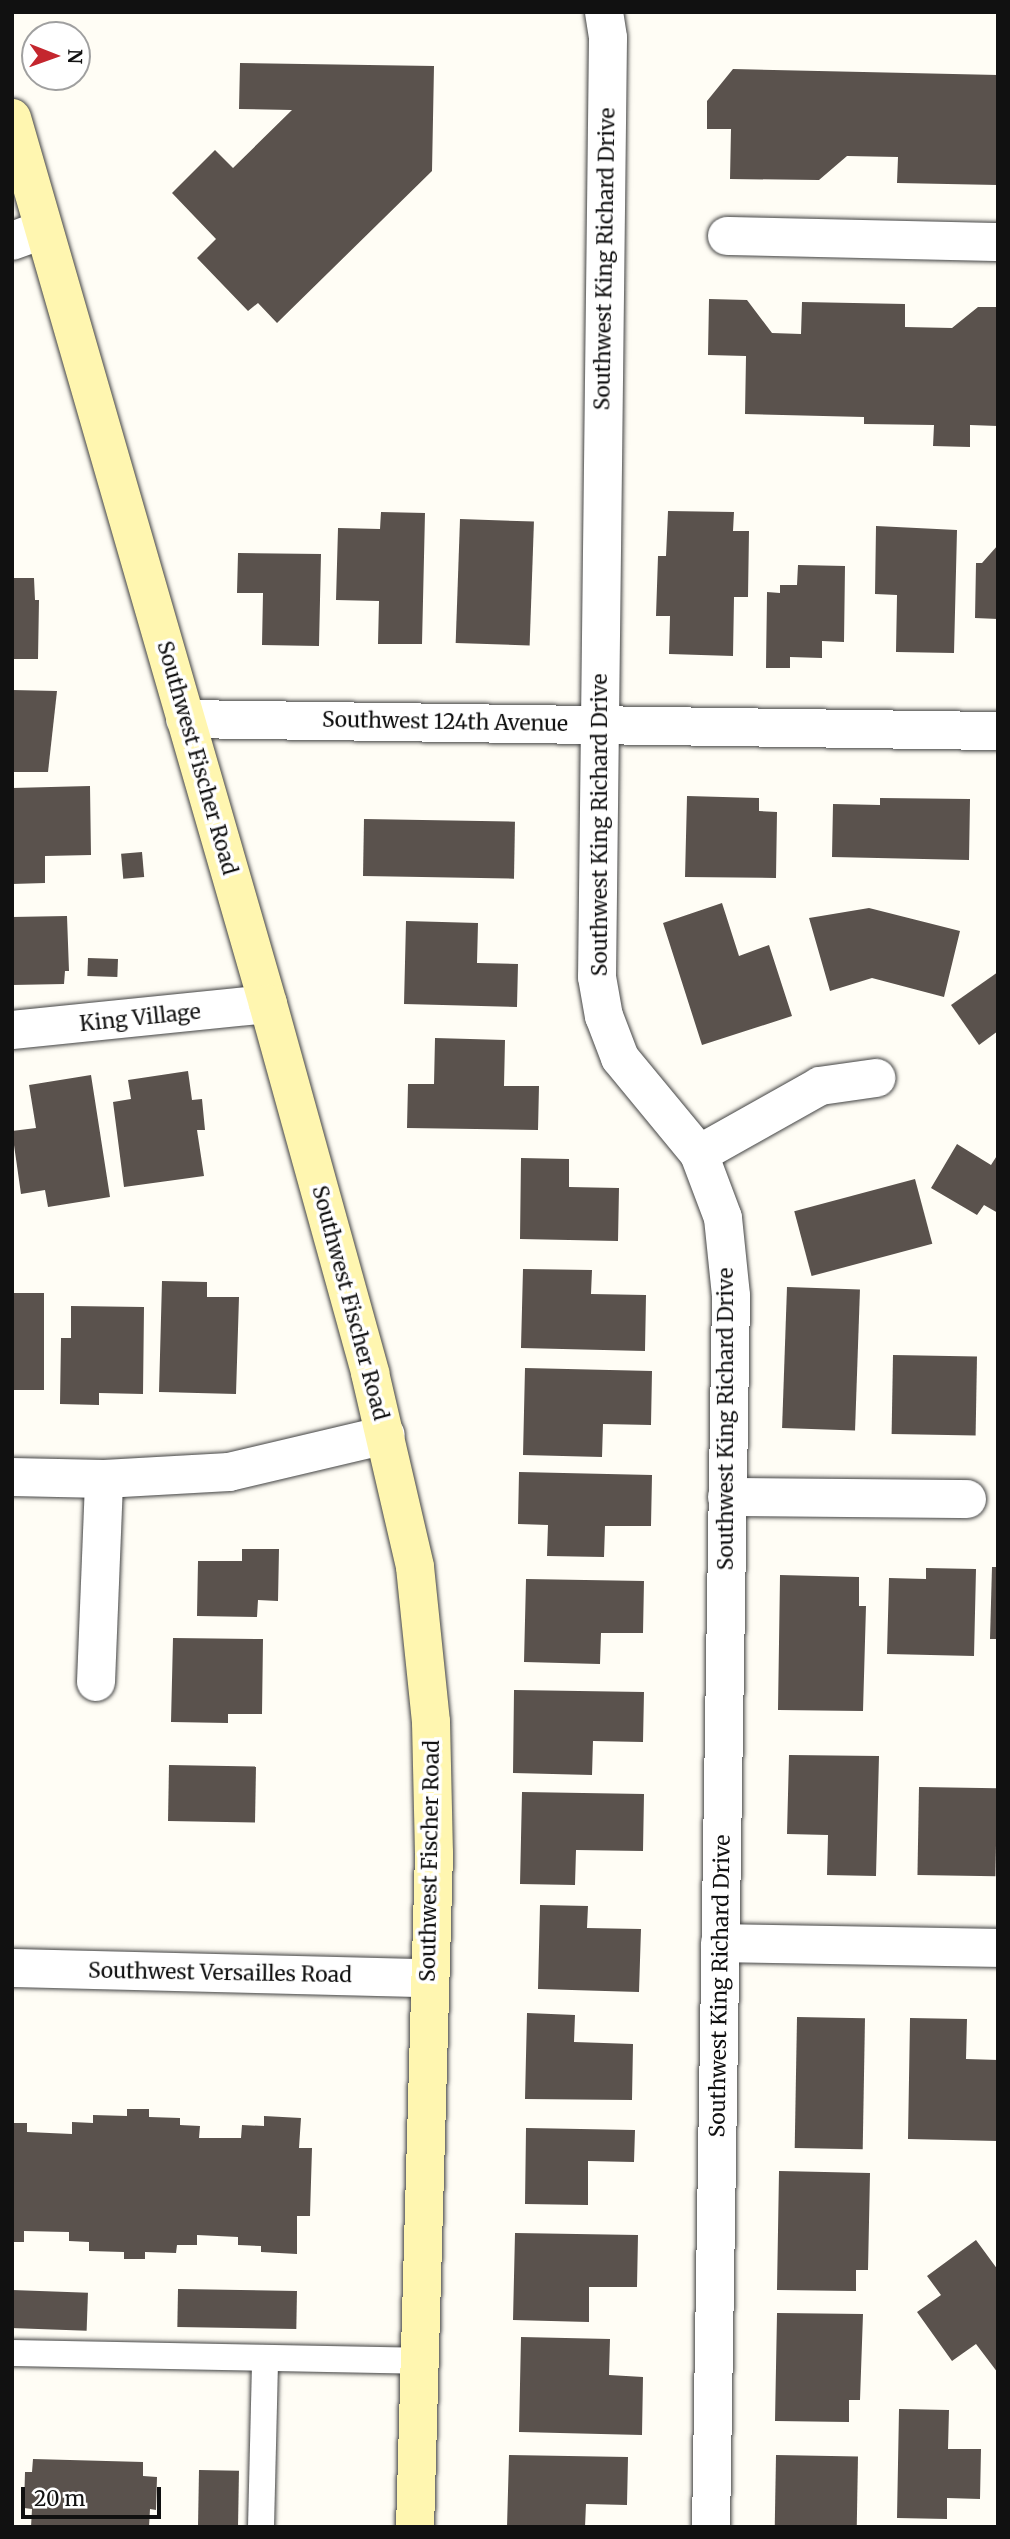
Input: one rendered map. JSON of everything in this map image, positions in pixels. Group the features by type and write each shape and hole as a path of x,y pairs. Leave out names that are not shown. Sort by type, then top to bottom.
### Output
{"street":[{"name":"Southwest King Richard Drive","path":"604,12 608,38 597,977 604,1016 620,1058 699,1154 723,1218 731,1296 711,2527"},
{"name":"Southwest Fischer Road","path":"12,118 28,236 185,719 268,1004 386,1436 415,1567 426,1650 434,1853 415,2527"},
{"path":"727,236 998,242"},
{"name":"Southwest 124th Avenue","path":"185,719 998,731"},
{"name":"King Village","path":"12,1030 268,1004"},
{"path":"699,1154 820,1086 876,1079"},
{"path":"12,1477 104,1479 229,1472 386,1436"},
{"path":"96,1682 104,1479"},
{"path":"727,1497 967,1499"},
{"path":"720,1944 998,1948"},
{"name":"Southwest Versailles Road","path":"12,1968 429,1978"}],"lane":[{"path":"12,2353 419,2361"},
{"path":"261,2527 265,2358"}],"building":[{"path":"240,63 434,66 432,171 277,323 258,303 248,311 197,258 216,239 172,193 215,150 233,168 292,110 239,109"},
{"path":"733,69 998,75 998,185 897,183 898,157 847,156 819,180 730,179 731,129 707,129 707,101"},
{"path":"709,299 747,300 772,333 801,334 802,302 905,304 905,327 952,328 978,307 998,307 998,426 970,425 970,447 933,446 934,425 864,424 864,417 745,414 746,356 708,355"},
{"path":"668,511 734,512 733,531 749,531 748,597 734,597 733,656 669,654 670,616 656,616 658,556 666,556"},
{"path":"381,512 425,513 422,644 378,644 379,601 336,600 338,528 380,529"},
{"path":"460,519 534,522 530,646 456,643"},
{"path":"876,526 957,530 954,653 896,652 897,595 875,594"},
{"path":"998,545 998,619 975,618 976,563 982,563"},
{"path":"238,553 321,554 319,646 262,645 263,593 237,593"},
{"path":"798,565 845,566 844,642 822,641 822,658 790,657 790,668 766,668 767,592 780,593 780,585 797,585"},
{"path":"12,578 34,578 35,600 39,600 38,659 12,659"},
{"path":"12,690 57,691 48,772 12,772"},
{"path":"90,786 91,855 45,856 45,883 12,884 12,788"},
{"path":"687,796 759,798 759,811 777,812 776,878 685,877"},
{"path":"880,798 970,799 969,860 832,857 833,804 880,805"},
{"path":"364,819 515,822 514,879 363,876"},
{"path":"142,852 144,877 123,879 121,854"},
{"path":"722,903 739,956 769,945 792,1016 702,1045 663,923"},
{"path":"869,908 960,931 944,997 872,978 830,991 809,918"},
{"path":"67,916 69,971 65,971 64,984 12,985 12,917"},
{"path":"406,921 478,923 477,963 518,964 517,1007 404,1004"},
{"path":"88,958 118,959 117,977 87,976"},
{"path":"998,972 998,1031 979,1045 951,1005"},
{"path":"435,1038 505,1040 504,1086 539,1086 538,1130 407,1128 408,1084 434,1084"},
{"path":"188,1071 192,1100 202,1099 205,1130 197,1130 204,1176 124,1187 113,1102 131,1099 128,1080"},
{"path":"91,1075 110,1197 48,1207 45,1190 21,1194 12,1131 36,1128 29,1085"},
{"path":"957,1144 991,1165 998,1154 998,1213 984,1205 977,1215 931,1188"},
{"path":"521,1158 569,1159 569,1187 619,1188 618,1241 520,1239"},
{"path":"915,1179 932,1244 812,1276 794,1211"},
{"path":"523,1269 592,1270 591,1294 646,1295 645,1351 521,1348"},
{"path":"162,1281 207,1282 207,1297 239,1297 236,1394 159,1392"},
{"path":"787,1287 860,1290 855,1430 782,1428"},
{"path":"12,1293 44,1293 44,1390 12,1390"},
{"path":"71,1306 144,1307 143,1394 99,1393 99,1405 60,1404 61,1338 71,1338"},
{"path":"893,1355 977,1356 976,1435 892,1434"},
{"path":"525,1368 652,1371 651,1425 603,1424 602,1457 523,1455"},
{"path":"519,1472 652,1475 651,1526 605,1526 604,1557 547,1556 548,1525 518,1524"},
{"path":"242,1549 279,1549 278,1601 258,1600 257,1617 197,1616 198,1561 242,1561"},
{"path":"992,1567 998,1567 998,1639 990,1639"},
{"path":"926,1568 976,1569 974,1656 887,1654 889,1578 926,1579"},
{"path":"780,1575 859,1577 859,1606 866,1606 863,1711 778,1710"},
{"path":"526,1579 644,1581 643,1633 601,1633 600,1664 524,1662"},
{"path":"173,1638 263,1639 262,1714 228,1714 228,1723 171,1722"},
{"path":"514,1690 644,1692 643,1742 593,1741 592,1775 513,1773"},
{"path":"789,1755 879,1756 876,1876 827,1875 828,1835 787,1834"},
{"path":"169,1765 256,1767 255,1823 168,1821"},
{"path":"919,1787 997,1788 995,1876 917,1875"},
{"path":"522,1792 644,1794 643,1851 576,1850 575,1885 520,1884"},
{"path":"540,1905 588,1906 587,1928 641,1929 639,1992 538,1989"},
{"path":"527,2013 575,2015 574,2042 633,2044 632,2100 525,2099"},
{"path":"797,2017 865,2018 863,2149 795,2148"},
{"path":"910,2018 967,2019 966,2059 998,2060 998,2141 908,2139"},
{"path":"127,2109 149,2109 149,2117 180,2118 180,2125 200,2126 199,2138 241,2138 242,2125 264,2126 264,2116 301,2118 299,2148 312,2148 310,2216 297,2216 297,2254 261,2252 261,2246 238,2245 238,2237 197,2235 197,2245 177,2245 176,2253 145,2252 145,2259 124,2259 124,2252 89,2251 89,2242 69,2241 69,2232 24,2231 24,2242 12,2242 12,2123 27,2123 27,2132 72,2134 72,2122 93,2123 93,2115 127,2116"},
{"path":"526,2128 635,2130 634,2162 588,2161 588,2205 525,2204"},
{"path":"779,2171 870,2173 868,2270 856,2270 856,2291 777,2290"},
{"path":"515,2233 638,2235 637,2287 589,2287 589,2322 513,2320"},
{"path":"976,2240 998,2270 998,2373 976,2344 952,2361 917,2312 941,2295 927,2276"},
{"path":"178,2289 297,2291 296,2329 177,2327"},
{"path":"12,2290 88,2293 87,2331 12,2328"},
{"path":"777,2313 863,2314 860,2400 849,2400 849,2422 775,2421"},
{"path":"521,2337 610,2339 609,2375 643,2377 642,2435 519,2432"},
{"path":"899,2409 949,2410 948,2449 981,2449 980,2499 947,2498 947,2519 897,2518"},
{"path":"509,2455 628,2457 627,2505 586,2504 585,2527 507,2527"},
{"path":"776,2455 858,2456 857,2527 775,2527"},
{"path":"33,2459 143,2462 143,2476 157,2477 156,2510 150,2509 149,2527 31,2527 32,2509 24,2508 25,2472 32,2472"},
{"path":"199,2470 239,2471 238,2527 198,2527"}]}
